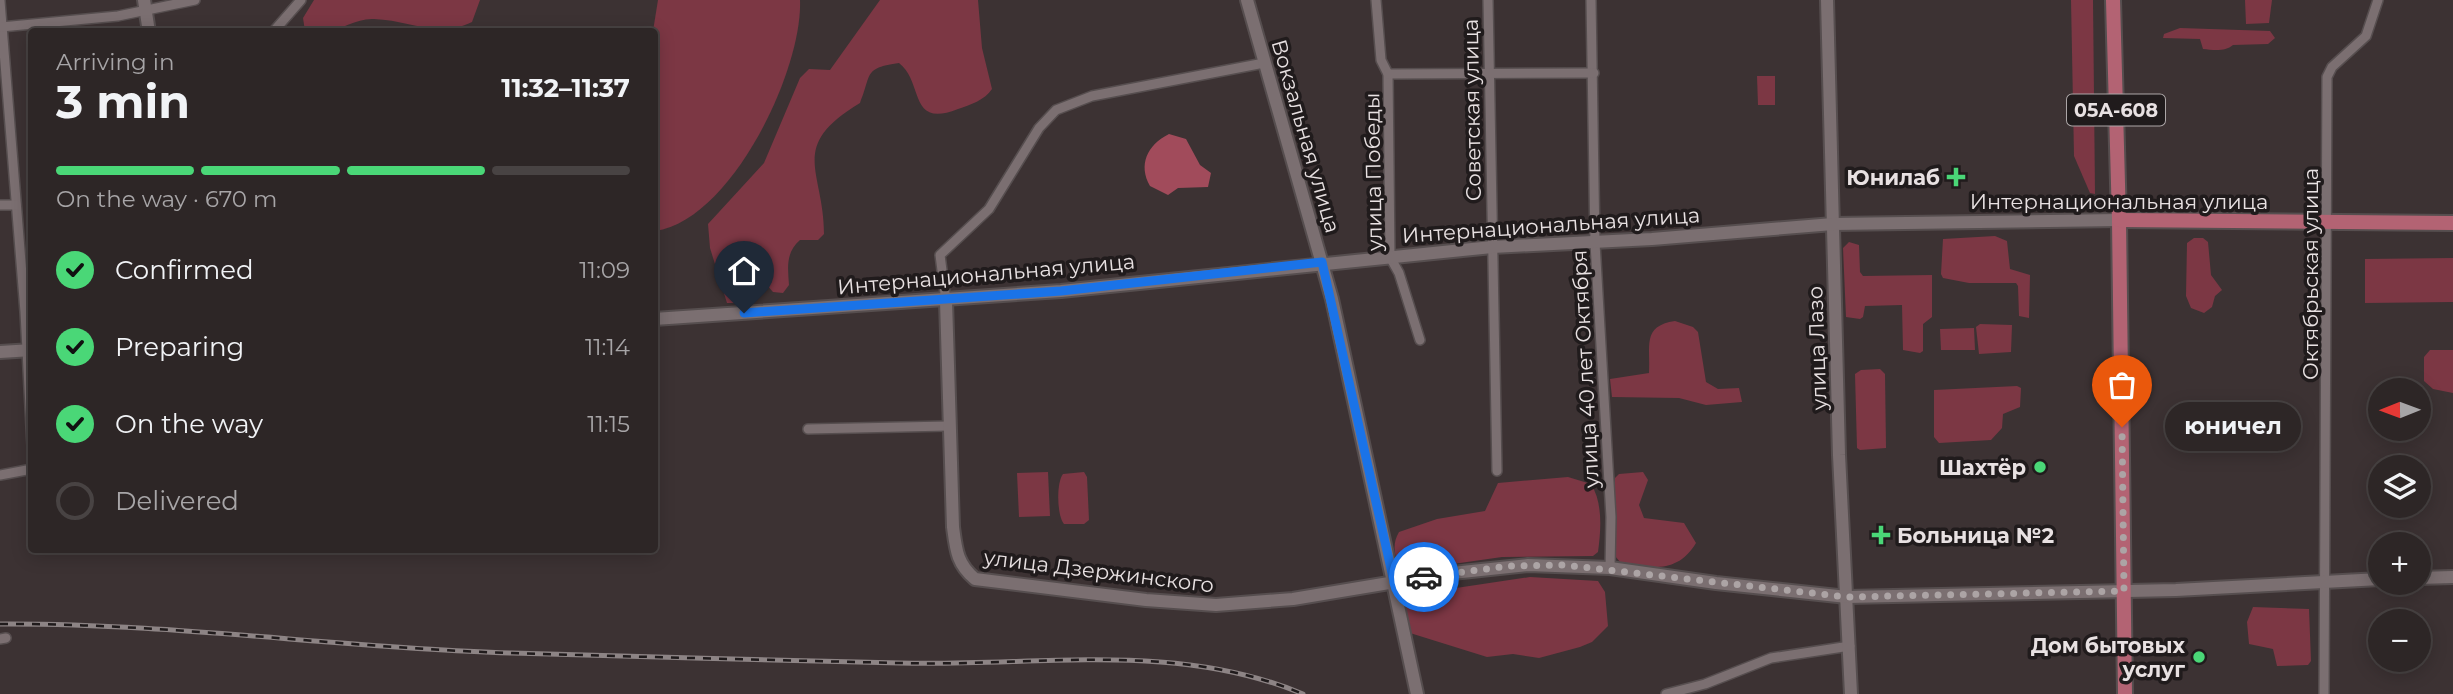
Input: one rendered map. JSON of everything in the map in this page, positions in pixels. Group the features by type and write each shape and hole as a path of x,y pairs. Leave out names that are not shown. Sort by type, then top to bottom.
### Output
{"main road":[{"name":"Вокзальная улица","path":"1247,0 1322,262 1417,694"},
{"name":"улица Лазо","path":"1827,0 1841,503 1851,694"},
{"name":"05А-608","path":"2113,0 2119,220 2125,694"},
{"path":"145,5 148,28"},
{"name":"Интернациональная улица","path":"658,319 1070,290 1322,262 1492,247 1595,243 1833,224 2119,220 2453,223"},
{"name":"улица Дзержинского","path":"946,300 948,426 956,553 962,568 975,579 1146,600 1216,605 1293,599 1509,566 1610,568 1847,597 2124,591 2368,579"},
{"path":"0,352 28,350"},
{"path":"2431,578 2453,577"}],"street":[{"path":"1,27 195,0"},
{"path":"276,28 301,0"},
{"name":"улица Победы","path":"1376,0 1381,60 1388,74 1390,257 1399,273 1420,340"},
{"name":"Советская улица","path":"1488,0 1497,471"},
{"name":"улица 40 лет Октября","path":"1591,0 1595,243 1610,480 1610,568"},
{"name":"Октябрьская улица","path":"2324,694 2328,72 2367,36 2378,0"},
{"path":"0,1 2,58 28,339"},
{"path":"946,300 940,255 989,209 1039,128 1056,110 1091,96 1264,63"},
{"path":"1388,74 1594,73"},
{"path":"0,205 16,205"},
{"path":"808,429 948,426"},
{"path":"0,475 28,471"},
{"path":"1666,694 1705,684 1771,658 1850,646"}],"shaded area":[{"path":"314,0 480,0 472,22 453,28 429,28 368,19 339,28 305,28 303,18"},
{"path":"658,0 800,0 798,30 789,64 757,138 735,172 710,201 683,221 658,230 658,28 653,28"},
{"path":"880,0 978,0 982,48 992,89 967,106 942,114 931,113 919,101 907,71 899,63 874,70 870,74 860,103 837,119 824,133 817,147 816,176 824,234 818,240 800,240 795,245 788,261 789,285 783,293 773,292 766,284 751,303 727,303 710,248 708,224 764,163 800,78 809,69 830,70"},
{"path":"2071,0 2093,0 2095,194 2090,193 2074,156"},
{"path":"2245,0 2272,0 2269,23 2246,24"},
{"path":"2180,28 2270,31 2275,38 2268,44 2233,45 2215,50 2203,49 2200,39 2163,38 2164,34"},
{"path":"1757,76 1775,76 1775,105 1758,105"},
{"path":"1169,134 1186,139 1200,165 1211,173 1208,187 1178,188 1168,195 1150,186 1145,171 1147,156 1155,144"},
{"path":"1995,236 2007,241 2010,269 2030,275 2029,318 2019,316 2016,283 1969,283 1943,278 1941,274 1943,239"},
{"path":"2194,238 2203,238 2208,242 2211,275 2222,290 2215,296 2212,307 2204,313 2191,308 2186,296 2187,243"},
{"path":"1849,242 1859,245 1860,272 1863,276 1932,275 1932,317 1923,324 1923,351 1920,353 1903,350 1902,305 1865,306 1860,319 1846,317 1843,248"},
{"path":"2453,258 2453,302 2365,303 2365,259"},
{"path":"1675,321 1693,327 1698,332 1706,382 1718,389 1739,388 1742,402 1706,405 1679,398 1612,397 1610,379 1649,373 1652,333 1664,324"},
{"path":"1980,324 2012,325 2011,352 1979,354 1976,327"},
{"path":"1974,328 1975,350 1941,350 1940,329"},
{"path":"2430,350 2453,350 2453,393 2431,387 2431,378 2424,378 2424,357"},
{"path":"1880,369 1885,374 1886,448 1860,450 1857,448 1855,374 1861,370"},
{"path":"2021,388 2020,407 2003,414 2002,428 1991,440 1939,443 1934,437 1934,390"},
{"path":"1048,472 1050,516 1019,517 1017,473"},
{"path":"1084,472 1087,477 1089,520 1084,524 1064,524 1058,492 1061,478 1063,474"},
{"path":"1643,472 1648,480 1639,505 1644,518 1684,523 1696,543 1681,560 1672,564 1653,567 1632,565 1621,563 1615,556 1615,478 1619,474"},
{"path":"1568,477 1591,484 1598,500 1600,535 1598,552 1593,556 1502,557 1411,570 1400,568 1395,550 1399,532 1437,519 1485,511 1498,483"},
{"path":"1530,577 1598,581 1605,592 1608,626 1592,642 1539,658 1513,654 1487,657 1410,633 1404,599 1416,594"},
{"path":"2253,607 2309,609 2311,661 2308,665 2277,666 2273,649 2249,644 2247,622"}],"railway":[{"path":"0,624 128,627 512,653 900,663 1053,660 1155,662 1205,667 1254,677 1303,694"}],"way so far":[{"path":"1424,577 1509,566 1564,565 1610,568 1847,597 2124,591 2122,427"}],"place":[{"name":"Юнилаб","path":"1956,177"},
{"name":"юничел","path":"2122,427"},
{"name":"Шахтёр","path":"2040,467"},
{"name":"Больница №2","path":"1881,535"},
{"name":"Дом бытовых услуг","path":"2199,657"}],"route":[{"path":"744,313 877,306 1061,291 1322,262 1394,582 1424,577"}]}
